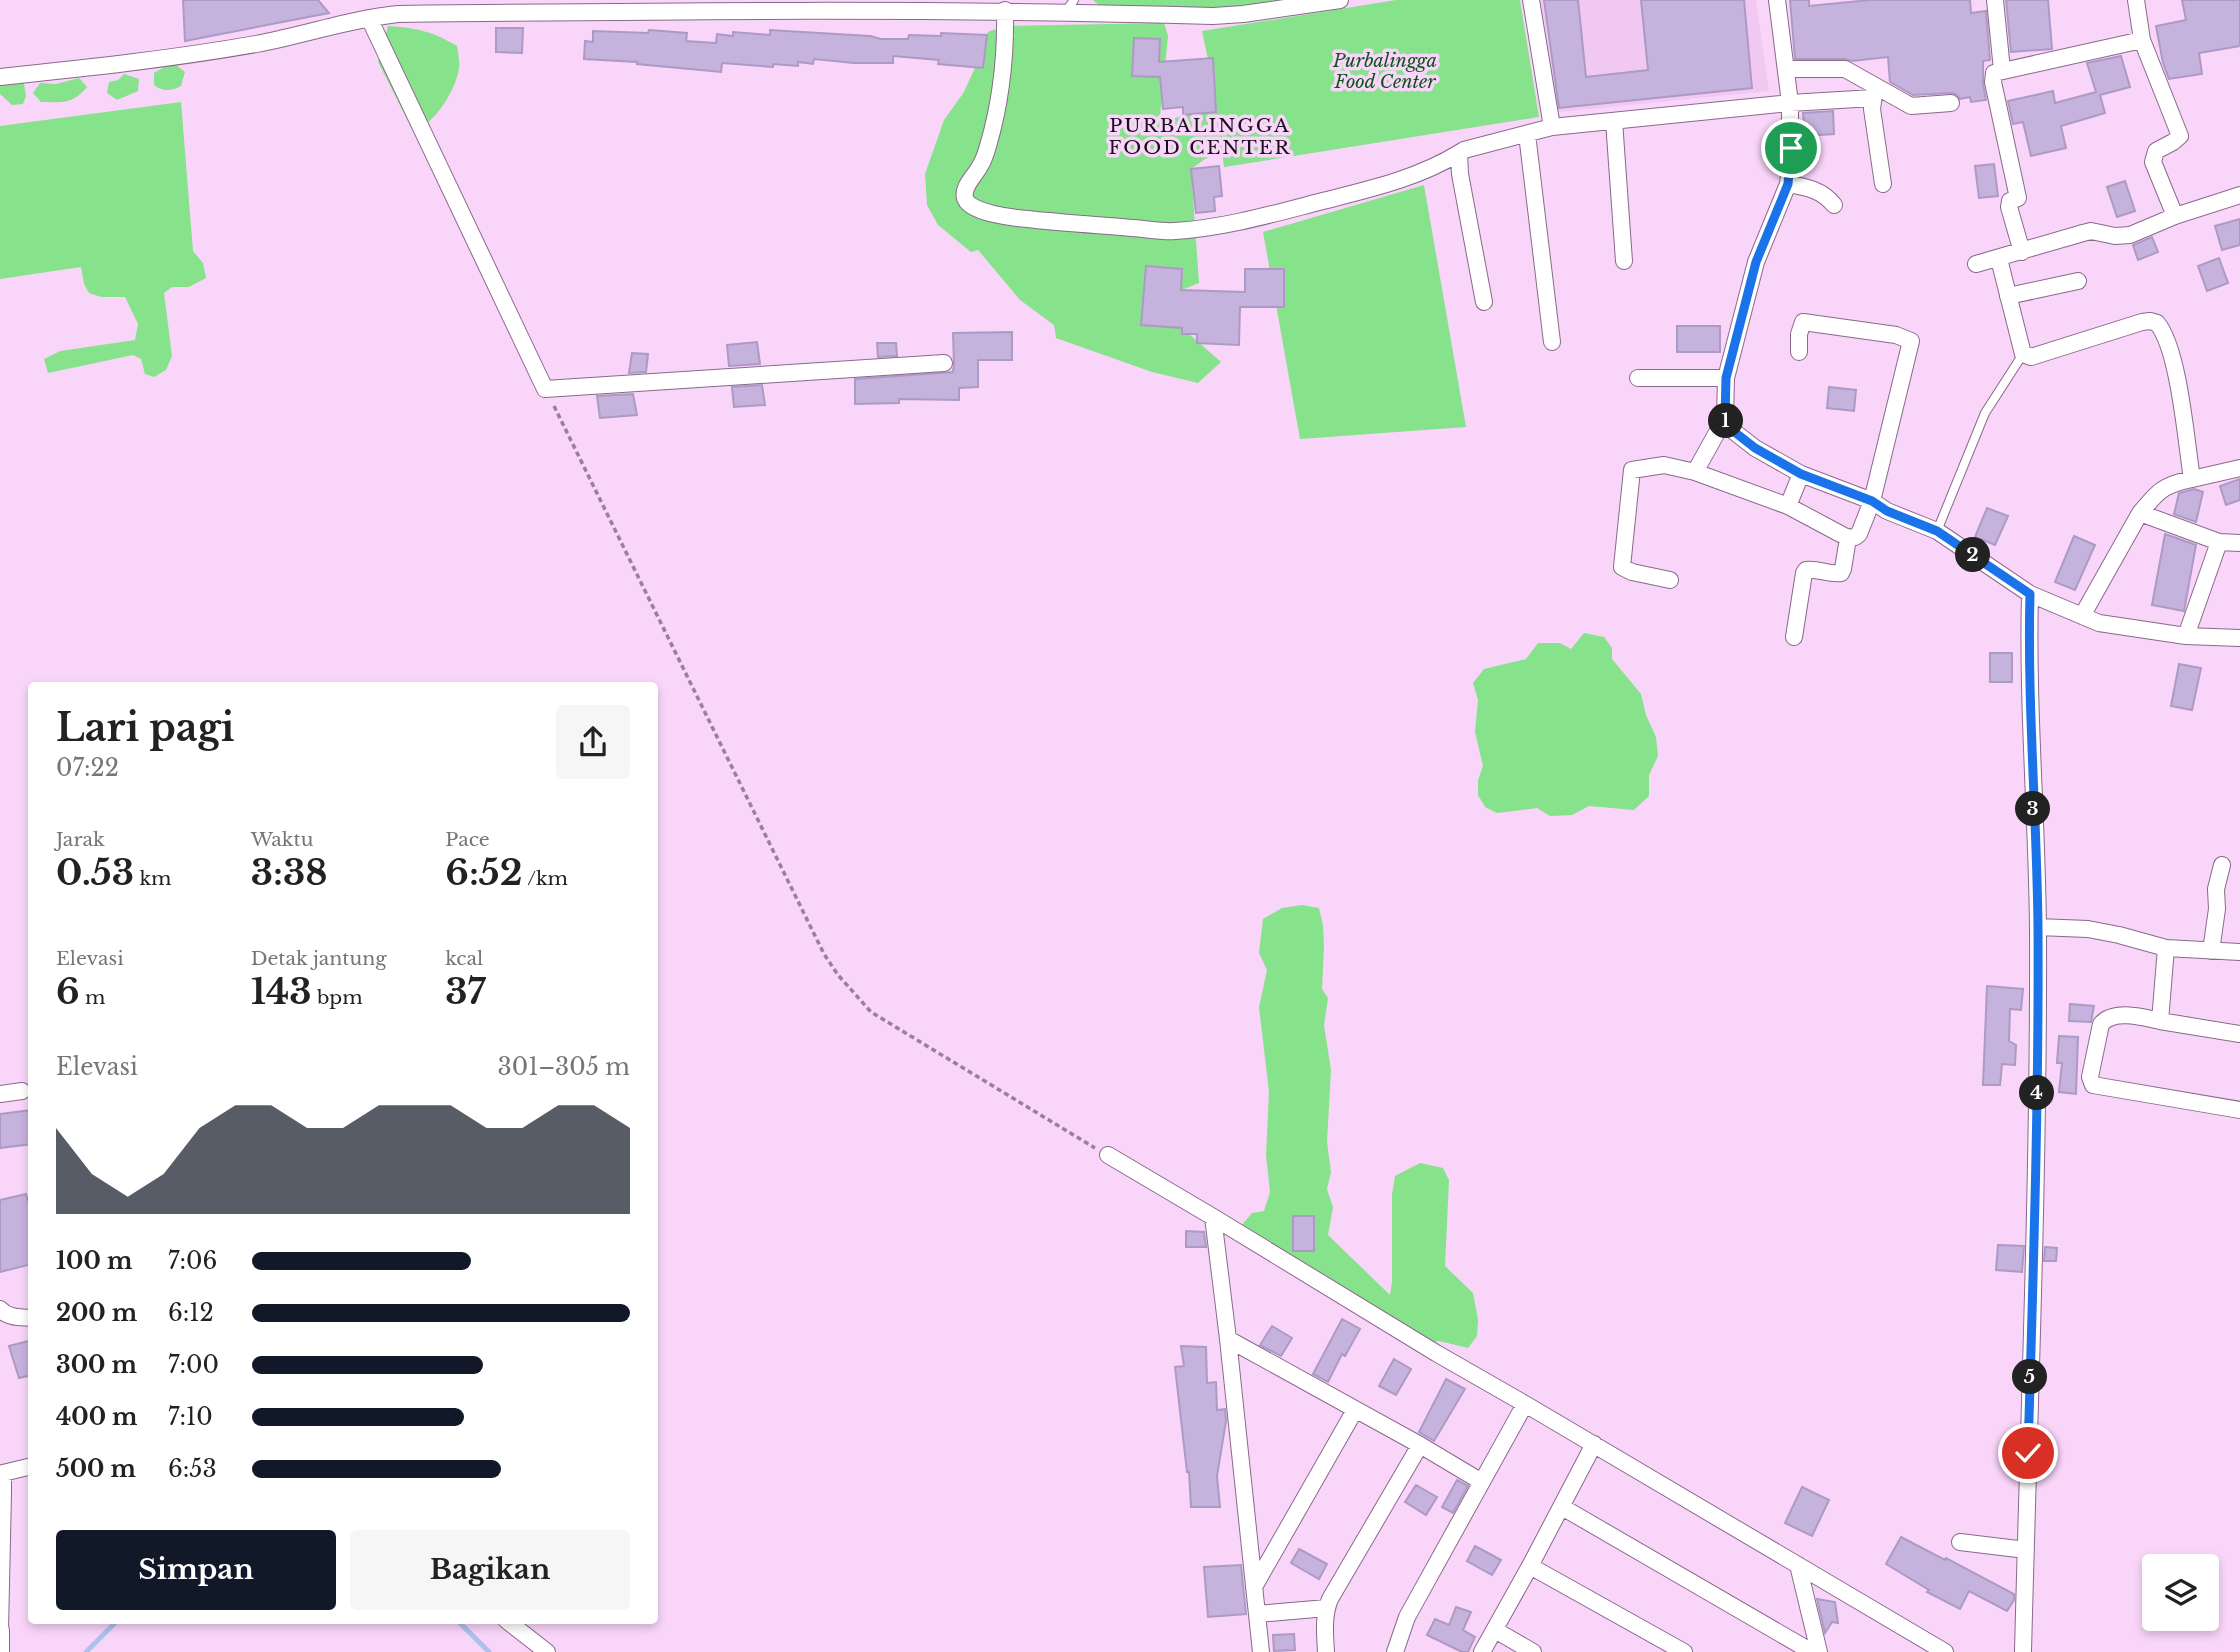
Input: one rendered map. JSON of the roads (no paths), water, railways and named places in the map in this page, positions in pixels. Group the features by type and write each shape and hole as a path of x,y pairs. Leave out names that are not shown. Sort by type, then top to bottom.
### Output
{"street":[{"path":"0,77 182,56 398,14 1004,10 1070,6 1213,16 1340,0"},
{"path":"1531,0 1552,127"},
{"path":"1698,465 1725,418 1726,378 1756,262 1788,184 1791,148 1790,103 1777,0"},
{"path":"1995,0 2002,70"},
{"path":"2136,0 2142,40 2180,136 2157,151 2153,162 2175,216"},
{"path":"1004,10 1006,46 1001,90 988,147 981,165 967,185 965,199 976,209 1045,221 1173,232 1239,223 1407,178 1438,166 1464,150 1552,127 1874,92"},
{"path":"369,18 545,389 944,363"},
{"path":"2022,252 2009,206 2010,201 2018,198 1993,82 1994,73 2142,40"},
{"path":"1787,69 1845,69 1874,92 1911,106 1951,103"},
{"path":"1874,92 1872,109 1883,184"},
{"path":"1614,121 1624,261"},
{"path":"1527,134 1552,342"},
{"path":"1460,153 1460,174 1484,302"},
{"path":"1788,184 1808,187 1826,196 1834,205"},
{"path":"1976,264 2091,231 2115,236 2130,235 2175,216 2240,195"},
{"path":"1999,259 2023,354 2031,357 2142,323 2157,323 2165,337 2178,386 2192,478"},
{"path":"2008,296 2078,281"},
{"path":"1794,637 1804,573 1812,569 1841,573 1853,536 1871,503 1911,341 1896,335 1803,322 1799,334 1799,352"},
{"path":"1638,378 1726,378"},
{"path":"1725,418 1732,430 1794,489 1853,536"},
{"path":"1670,580 1632,572 1622,567 1632,470 1664,465 1698,465 1794,489 1871,503 1937,531 2030,594 2099,623 2186,636 2240,638"},
{"path":"2082,615 2140,513 2160,489 2178,481 2240,468"},
{"path":"2140,513 2219,542 2240,543"},
{"path":"2186,636 2219,542"},
{"path":"2023,1652 2036,1164 2038,927 2028,666 2030,594"},
{"path":"2211,951 2217,909 2216,889 2222,865"},
{"path":"2038,927 2088,929 2166,948 2240,952"},
{"path":"2160,1021 2166,948"},
{"path":"2240,1034 2114,1015 2101,1024 2090,1077 2093,1085 2240,1110"},
{"path":"0,1094 22,1091"},
{"path":"1108,1155 1436,1353 1945,1652"},
{"path":"1213,1217 1261,1652"},
{"path":"0,1309 10,1316 28,1318"},
{"path":"1228,1339 1482,1482"},
{"path":"1395,1652 1407,1617 1525,1404"},
{"path":"1254,1587 1356,1410"},
{"path":"1482,1652 1594,1444"},
{"path":"1326,1652 1326,1608 1420,1445"},
{"path":"1,1652 3,1473 28,1467"},
{"path":"1562,1507 1812,1652"},
{"path":"1960,1542 2026,1550"},
{"path":"1798,1565 1819,1652"},
{"path":"1530,1566 1684,1652"},
{"path":"1257,1614 1326,1608"},
{"path":"511,1624 548,1652"},
{"path":"1494,1630 1533,1652"}],"lane":[{"path":"1937,531 1985,413 2023,354"}],"waterway":[{"path":"86,1652 114,1624"},
{"path":"461,1624 489,1652"}],"district":[{"name":"PURBALINGGA FOOD CENTER","path":"1200,136"}],"park label":[{"name":"Purbalingga Food Center","path":"1385,71"}]}
